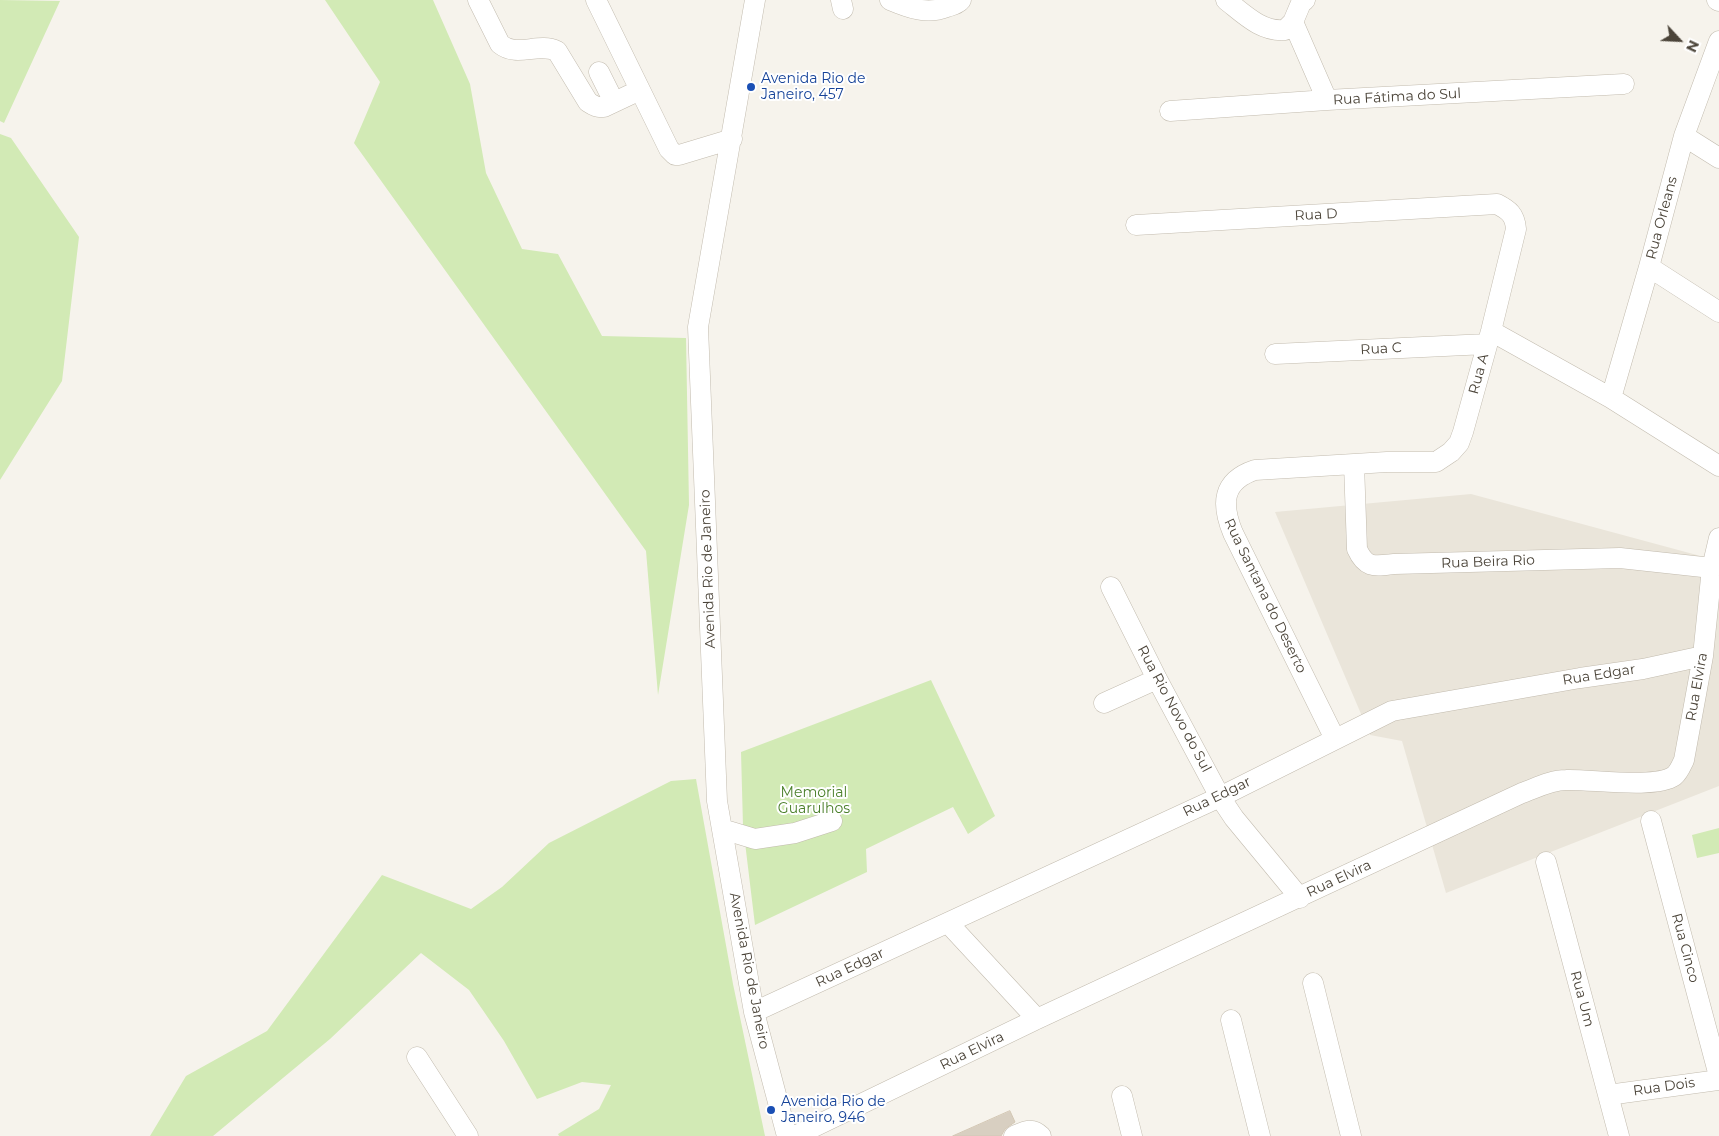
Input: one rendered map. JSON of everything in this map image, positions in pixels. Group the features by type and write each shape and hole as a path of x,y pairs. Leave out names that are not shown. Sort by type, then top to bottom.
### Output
{"street":[{"path":"478,0 500,44 512,51 552,48 560,54 588,102 599,108 640,90"},
{"path":"596,0 668,149 676,154 698,150 732,139"},
{"name":"Avenida Rio de Janeiro","path":"755,0 698,327 716,791 754,1012 787,1136"},
{"path":"890,0 911,8 927,11 941,10 959,1"},
{"path":"1226,0 1264,27 1275,31 1285,30 1297,9"},
{"path":"1297,9 1327,100"},
{"name":"Rua Orleans","path":"1611,398 1684,136 1719,41"},
{"path":"599,72 614,102"},
{"name":"Rua Fátima do Sul","path":"1170,111 1327,100 1624,84"},
{"path":"1684,136 1719,158"},
{"name":"Rua D","path":"1136,225 1497,204"},
{"name":"Rua A","path":"1354,464 1436,462 1459,443 1464,432 1516,229 1513,216 1507,209 1497,204"},
{"path":"1649,267 1719,312"},
{"path":"1489,337 1611,398 1719,466"},
{"name":"Rua C","path":"1274,354 1489,337"},
{"name":"Rua Beira Rio","path":"1354,464 1357,549 1361,558 1369,565 1620,558 1712,568"},
{"name":"Rua Santana do Deserto","path":"1335,739 1232,533 1226,517 1225,504 1230,488 1237,480 1244,474 1255,470 1354,464"},
{"name":"Rua Elvira","path":"795,1136 1037,1019 1522,793 1546,784 1565,780 1645,782 1664,780 1673,776 1680,769 1684,760 1703,656 1712,568 1719,538"},
{"name":"Rua Rio Novo do Sul","path":"1111,587 1156,679 1220,797 1234,818 1300,898"},
{"name":"Rua Edgar","path":"754,1012 1220,797 1392,710 1643,669 1703,656"},
{"path":"1104,703 1156,679"},
{"name":"Rua Cinco","path":"1651,820 1719,1078"},
{"path":"722,829 755,839 795,833 832,822"},
{"name":"Rua Um","path":"1546,862 1619,1136"},
{"path":"948,923 1037,1019"},
{"path":"1313,983 1351,1136"},
{"path":"1231,1020 1260,1136"},
{"path":"417,1057 468,1136"},
{"name":"Rua Dois","path":"1608,1095 1719,1078"},
{"path":"1122,1096 1132,1136"},
{"path":"1014,1136 1029,1130 1035,1131 1041,1136"}],"shaded area":[{"path":"1471,494 1719,561 1719,786 1446,893 1402,741 1370,735 1275,512"}],"green space":[{"path":"0,0 60,1 4,123 0,121"},
{"path":"325,0 433,0 470,84 486,173 522,249 558,254 602,336 686,338 689,505 658,695 646,551 354,143 380,82"},
{"path":"0,134 11,138 79,237 62,381 0,480"},
{"name":"Memorial Guarulhos","path":"931,680 995,816 968,834 953,807 866,849 867,872 755,925 743,826 741,752"},
{"path":"696,779 733,984 765,1136 559,1136 558,1134 599,1109 611,1085 582,1082 537,1099 504,1041 469,990 421,953 330,1039 213,1136 150,1136 186,1076 267,1031 382,875 471,909 502,887 549,843 671,781"},
{"path":"1719,828 1719,853 1697,858 1692,835"}],"building":[{"path":"1010,1111 1015,1122 1005,1129 1001,1136 953,1136"}],"place":[{"name":"Avenida Rio de Janeiro, 457","path":"751,87"},
{"name":"Avenida Rio de Janeiro, 946","path":"771,1110"}]}
